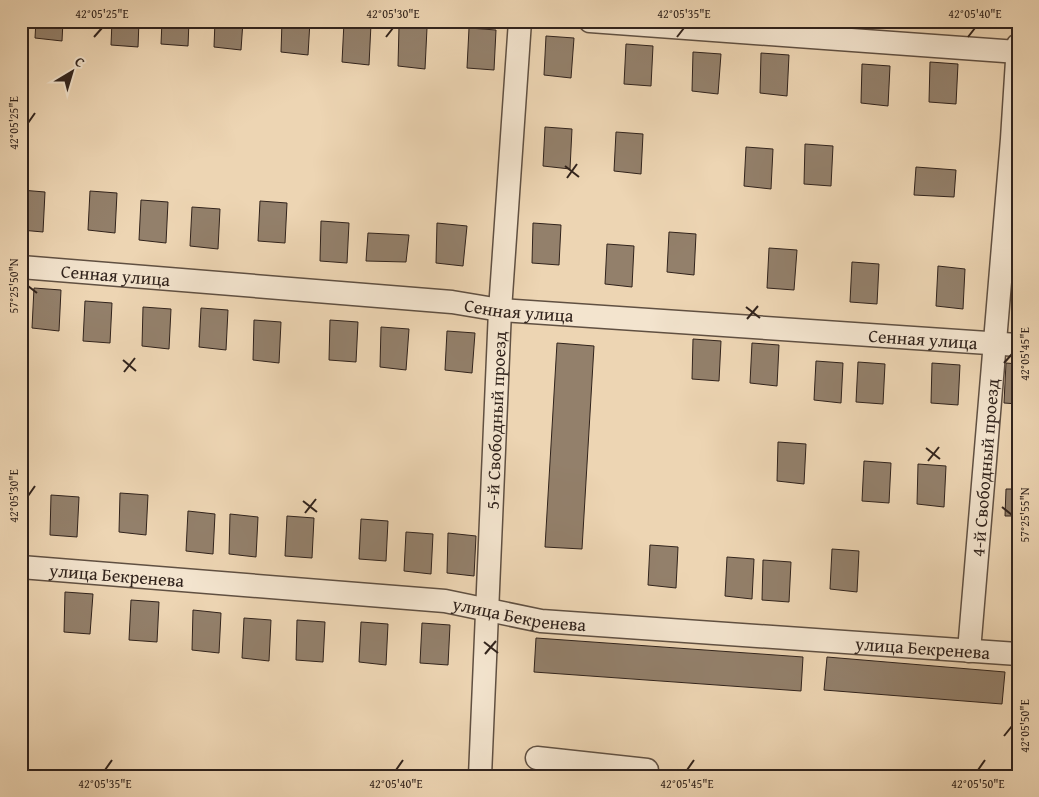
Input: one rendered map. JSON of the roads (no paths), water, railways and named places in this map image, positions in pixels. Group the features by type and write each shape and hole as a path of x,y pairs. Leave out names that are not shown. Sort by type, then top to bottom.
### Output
{"street":[{"name":"5-й Свободный проезд","path":"480,776 500,310 520,21"},
{"path":"590,21 1018,52"},
{"name":"4-й Свободный проезд","path":"969,651 995,343 1015,139 1018,46"},
{"name":"Сенная улица","path":"21,267 452,302 500,310 1018,345"},
{"name":"улица Бекренева","path":"21,567 445,601 542,621 1018,654"},
{"path":"537,758 647,770 647,776"}]}
